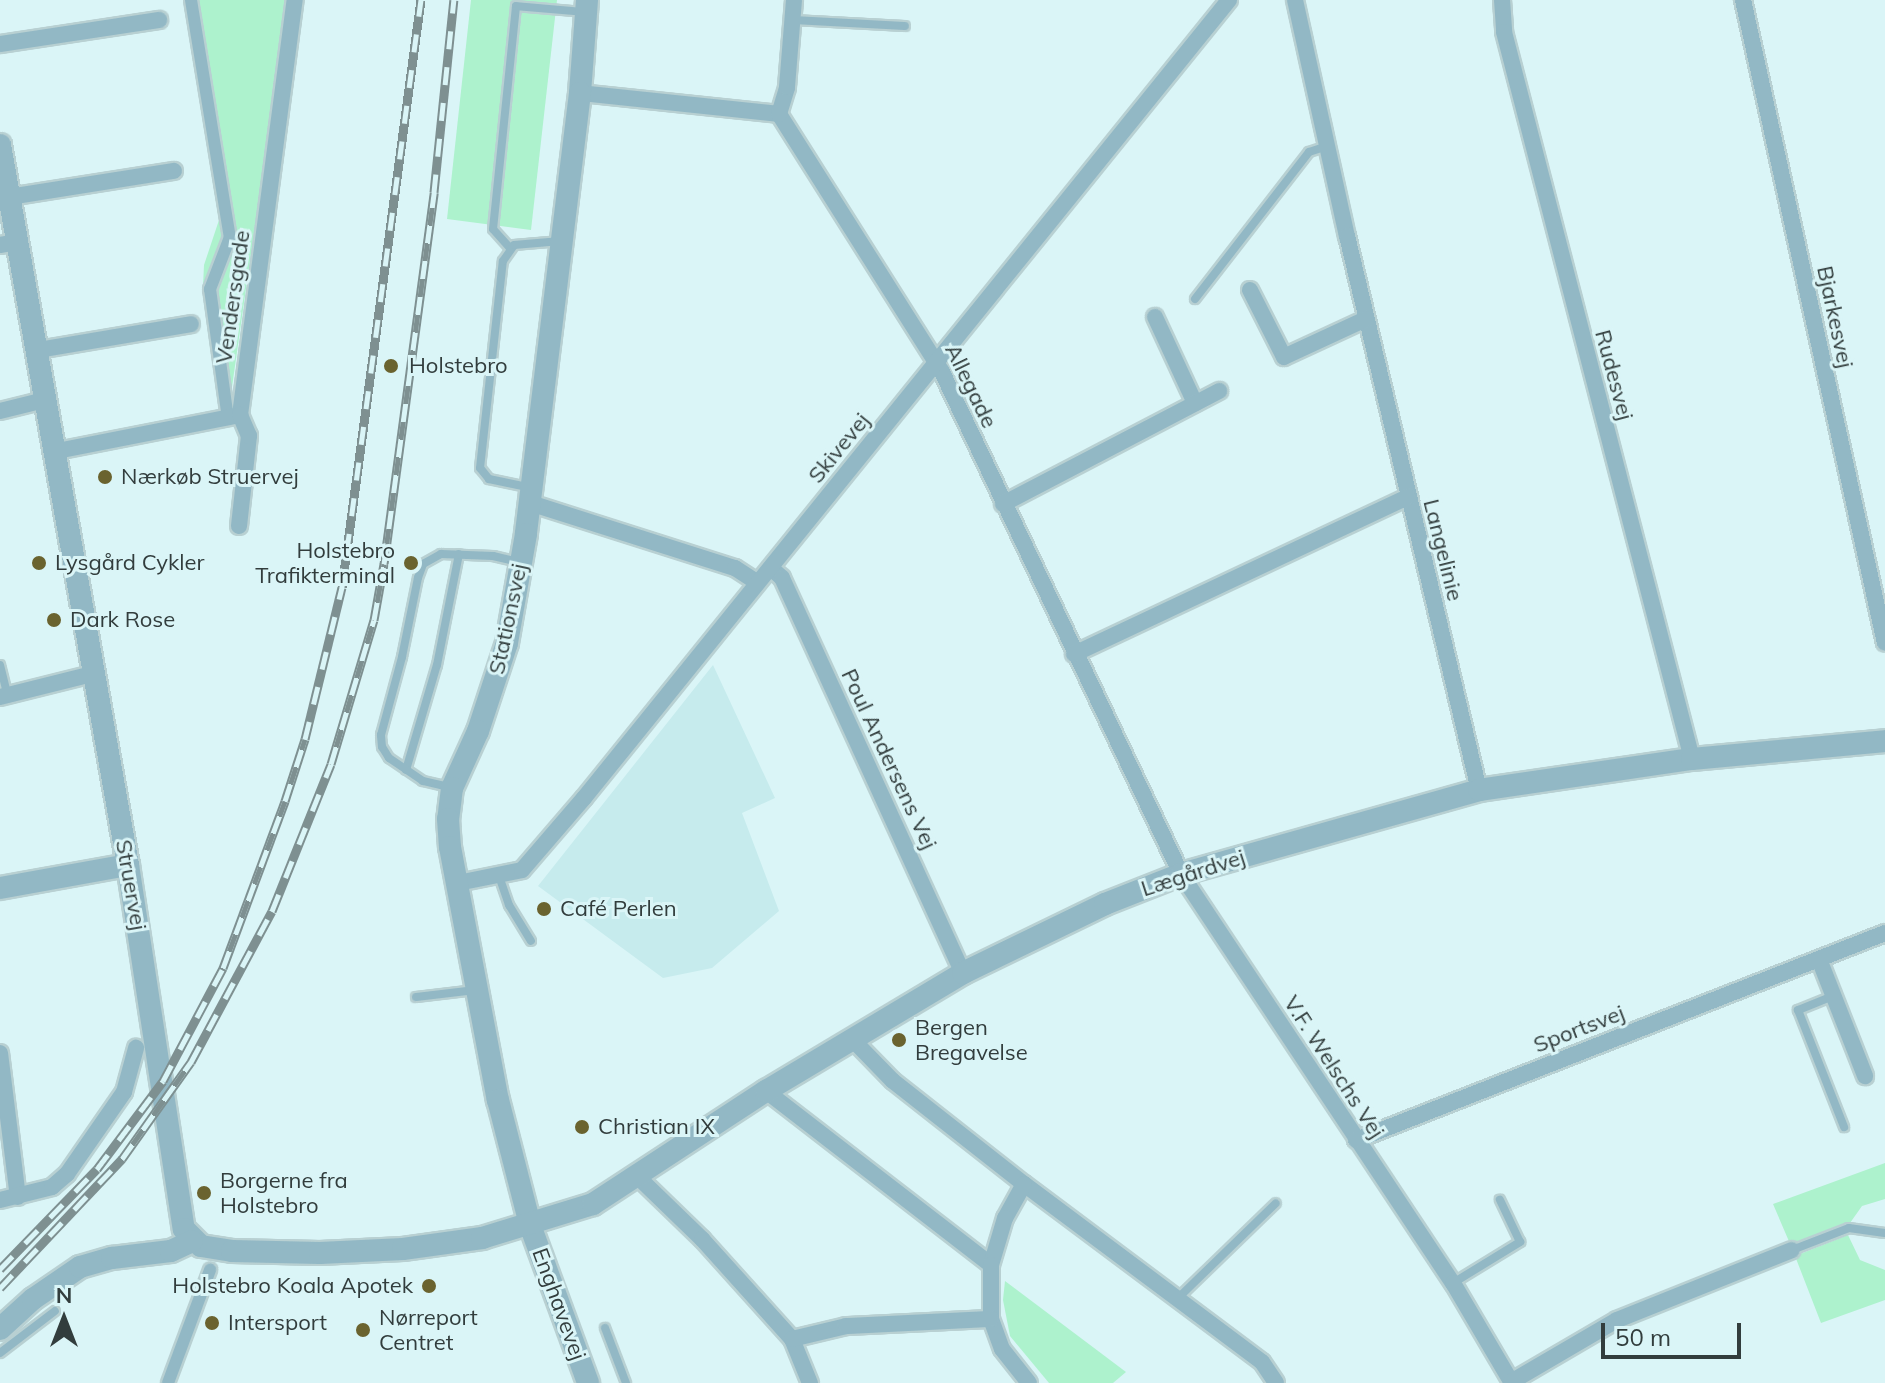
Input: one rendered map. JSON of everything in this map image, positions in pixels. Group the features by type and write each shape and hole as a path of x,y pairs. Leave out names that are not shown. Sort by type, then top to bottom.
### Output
{"street":[{"path":"57,451 234,416 210,289 230,237 191,0"},
{"name":"Vendersgade","path":"239,526 249,436 234,416 295,0"},
{"path":"580,93 779,114 787,87 794,0"},
{"name":"Skivevej","path":"458,883 522,870 771,568 1229,0"},
{"name":"Langelinie","path":"1295,0 1366,319 1479,790"},
{"name":"Rudesvej","path":"1502,0 1508,47 1692,759"},
{"name":"Bjarkesvej","path":"1743,0 1885,643"},
{"name":"Stationsvej","path":"530,1225 492,1077 448,819 452,788 498,673 521,562 580,93 586,6"},
{"path":"0,44 159,20"},
{"name":"Allegade","path":"779,114 936,362 1181,874"},
{"name":"Struervej","path":"0,145 9,197 8,244 38,350 48,399 92,674 128,865 184,1229 192,1241"},
{"path":"9,197 174,171"},
{"path":"1250,290 1284,357 1366,319"},
{"path":"1155,317 1195,403"},
{"path":"38,350 191,324"},
{"path":"1003,504 1219,391"},
{"path":"0,411 48,399"},
{"path":"531,496 735,568 758,583"},
{"path":"1074,654 1408,497"},
{"name":"Poul Andersens Vej","path":"771,568 782,578 963,973"},
{"path":"4,696 92,674"},
{"name":"Lægårdvej","path":"530,1225 593,1204 766,1091 963,973 1105,904 1181,874 1479,790 1692,759 1885,741"},
{"path":"0,888 128,865"},
{"name":"V.F. Welschs Vej","path":"1181,874 1453,1283 1512,1383"},
{"name":"Sportsvej","path":"1356,1140 1885,933"},
{"path":"1819,959 1865,1076"},
{"path":"853,1040 893,1081 1024,1184 1262,1362 1276,1383"},
{"path":"0,1200 52,1187 67,1174 124,1092 136,1048"},
{"path":"0,1053 18,1197"},
{"path":"766,1091 991,1265"},
{"path":"638,1177 702,1239 792,1339 810,1383"},
{"path":"1024,1184 1005,1218 991,1265 991,1319 1002,1349 1029,1383"},
{"path":"0,1329 33,1299 80,1267 112,1258 171,1251 192,1241 201,1246 232,1251 320,1253 465,1241 530,1225"},
{"name":"Enghavevej","path":"530,1225 588,1383"},
{"path":"1512,1383 1617,1320 1792,1250"},
{"path":"168,1383 210,1270"},
{"path":"792,1339 846,1326 991,1319"}],"lane":[{"path":"510,248 493,229 516,6 586,6"},
{"path":"793,20 905,26"},
{"path":"1195,299 1309,152 1327,146"},
{"path":"510,248 562,241"},
{"path":"510,248 503,261 480,468 489,479 531,496"},
{"path":"452,788 429,784 406,770 385,754 380,738 402,657 418,578 428,560 441,554 521,562"},
{"path":"406,770 437,665 459,554"},
{"path":"0,665 4,696"},
{"path":"499,876 509,905 531,941"},
{"path":"416,997 477,990"},
{"path":"1833,996 1798,1010 1844,1127"},
{"path":"1453,1283 1520,1242 1500,1200"},
{"path":"1178,1298 1276,1203"},
{"path":"1792,1250 1849,1228 1885,1233"},
{"path":"0,1353 55,1311"},
{"path":"605,1328 626,1383"}],"shaded area":[{"path":"713,665 775,798 742,813 779,911 712,968 663,978 538,886"}],"green space":[{"path":"184,0 287,0 232,387 222,400 203,286 204,265 219,220"},
{"path":"471,0 557,0 531,230 447,219"},
{"path":"1885,1163 1885,1199 1862,1206 1850,1223 1791,1246 1773,1204"},
{"path":"1848,1235 1860,1260 1885,1270 1885,1300 1821,1323 1795,1256"},
{"path":"1005,1281 1126,1372 1113,1383 1049,1383 1010,1336 1003,1300"}],"railway":[{"path":"0,1269 97,1169 163,1081 223,968 285,801 305,739 342,587 421,0"},
{"path":"0,1288 122,1159 191,1062 272,911 331,764 374,620 384,564 434,192 454,0"}],"place":[{"name":"Holstebro","path":"391,366"},
{"name":"Nærkøb Struervej","path":"105,477"},
{"name":"Lysgård Cykler","path":"39,563"},
{"name":"Holstebro Trafikterminal","path":"411,563"},
{"name":"Dark Rose","path":"54,620"},
{"name":"Café Perlen","path":"544,909"},
{"name":"Bergen Bregavelse","path":"899,1040"},
{"name":"Christian IX","path":"582,1127"},
{"name":"Borgerne fra Holstebro","path":"204,1193"},
{"name":"Holstebro Koala Apotek","path":"429,1286"},
{"name":"Intersport","path":"212,1323"},
{"name":"Nørreport Centret","path":"363,1330"}]}
